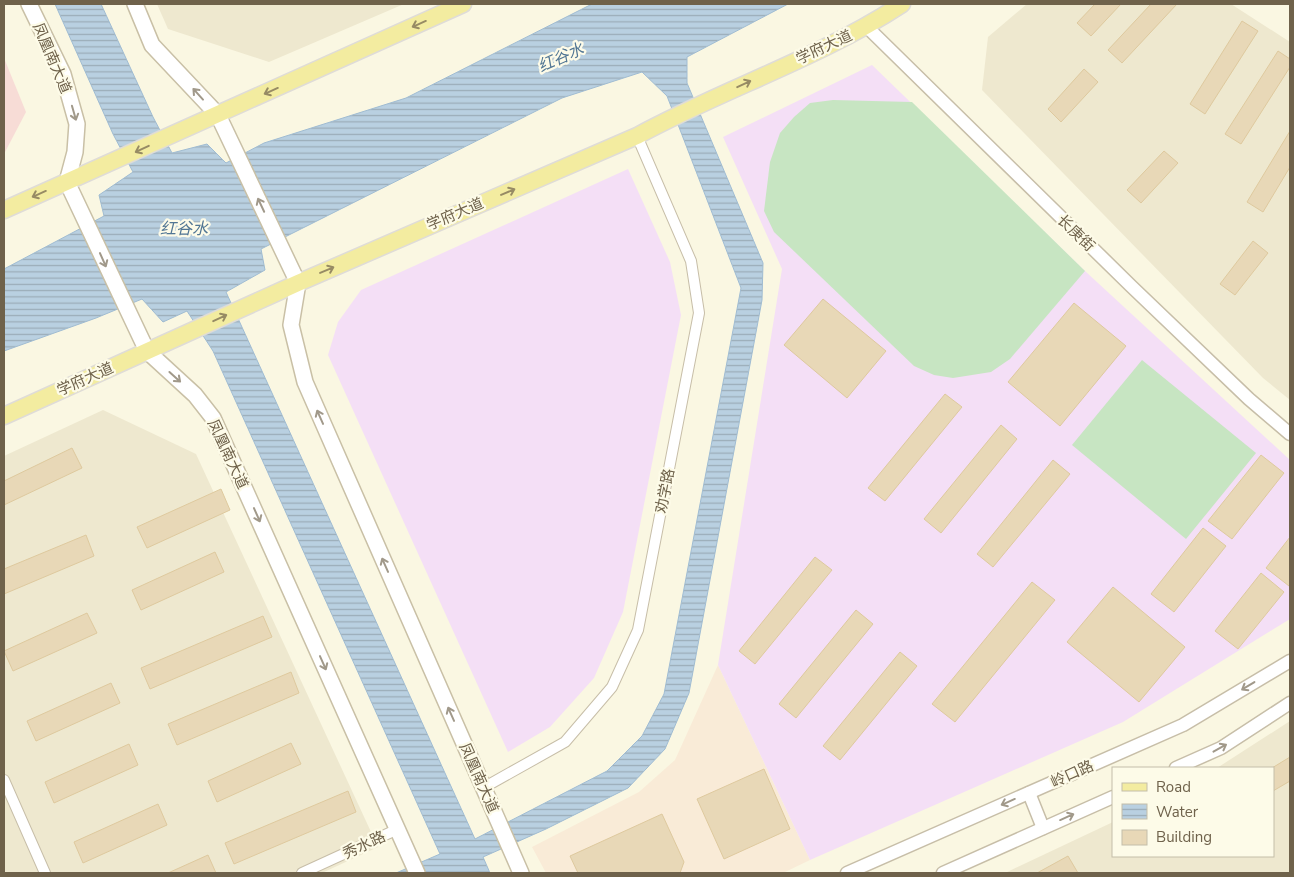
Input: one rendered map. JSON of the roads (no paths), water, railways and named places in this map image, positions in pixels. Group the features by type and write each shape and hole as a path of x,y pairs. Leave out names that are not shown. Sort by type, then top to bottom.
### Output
{"main road":[{"name":"凤凰南大道","path":"29,4 63,74 77,124 75,152 67,182 147,351 195,395 213,418 415,868"},
{"path":"135,4 152,45 218,115 298,283"},
{"path":"4,210 464,4"},
{"name":"学府大道","path":"4,416 250,304 637,136 700,104 867,27 902,4"},
{"name":"凤凰南大道","path":"298,283 291,325 305,382 521,873"}],"street":[{"name":"长庚街","path":"867,27 1145,300 1290,434"},
{"name":"劝学路","path":"484,788 565,742 612,687 638,630 700,313 691,261 637,136"},
{"name":"岭口路","path":"848,873 1183,725 1290,662"},
{"path":"1178,767 1220,748 1290,703"},
{"path":"4,780 45,873"},
{"path":"1029,793 1043,828"},
{"path":"943,873 1112,797"},
{"name":"秀水路","path":"302,873 398,829"}],"water":[{"name":"红谷水","path":"55,4 101,4 153,117 172,153 207,144 226,163 264,143 406,98 592,4 788,4 687,57 687,83 763,263 762,300 689,693 665,749 628,788 546,829 483,857 490,873 396,873 440,854 213,351 187,311 163,322 142,299 96,318 4,351 4,269 104,216 99,195 133,172 113,134","holes":["642,72 667,96 741,288 664,694 642,736 607,771 475,839 226,292 265,270 261,249 562,98"]}]}
